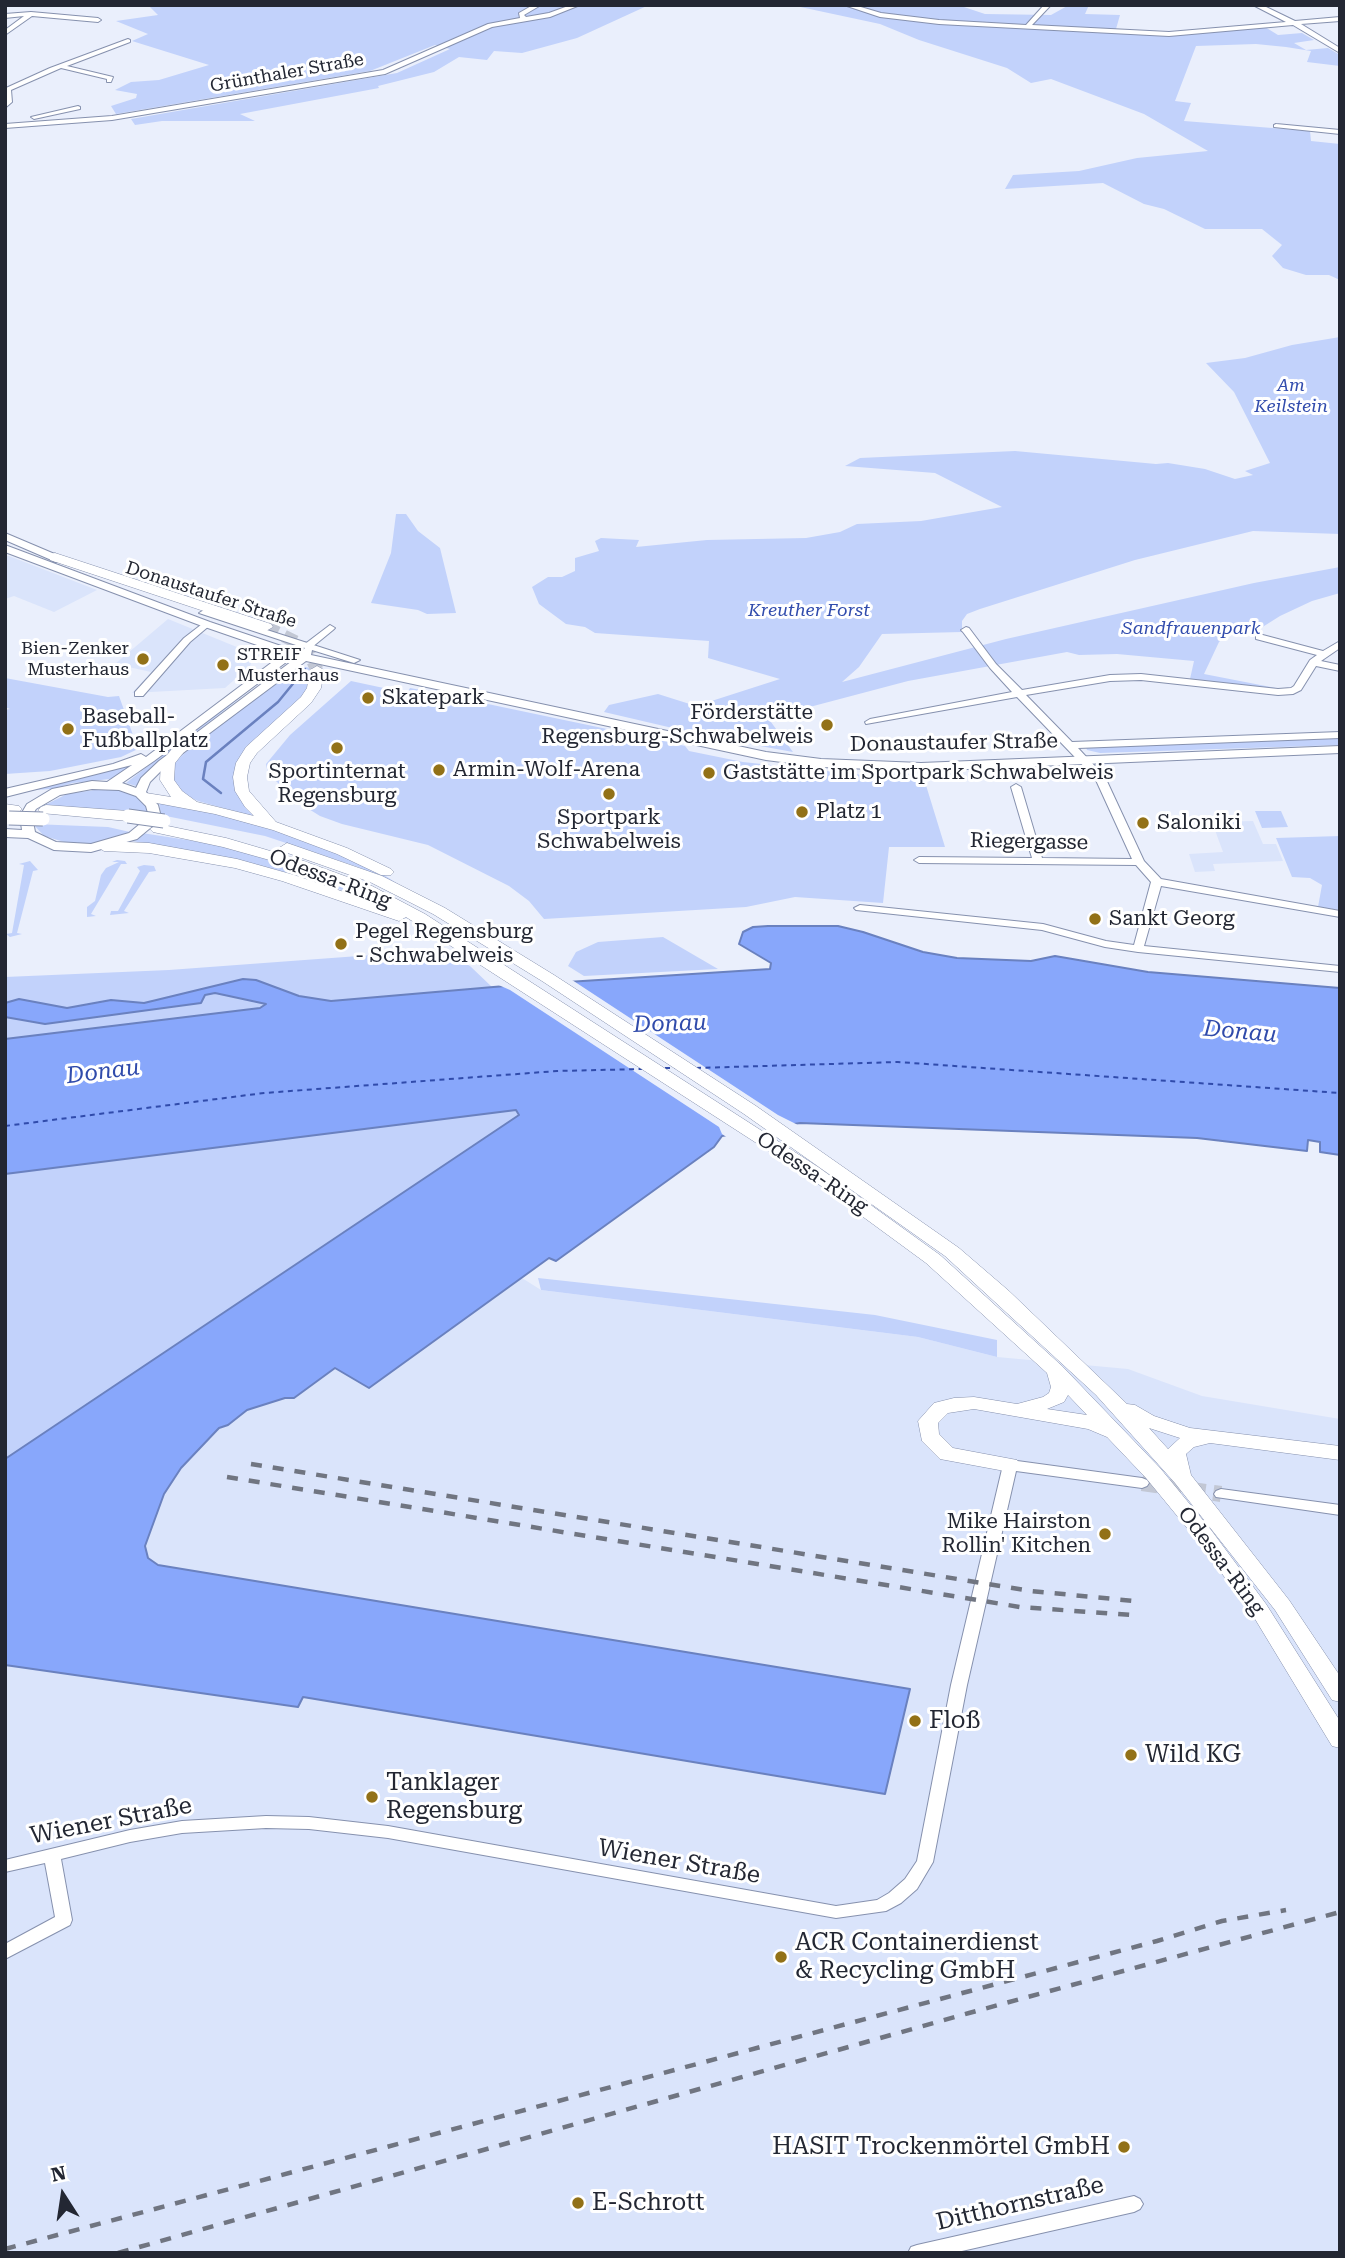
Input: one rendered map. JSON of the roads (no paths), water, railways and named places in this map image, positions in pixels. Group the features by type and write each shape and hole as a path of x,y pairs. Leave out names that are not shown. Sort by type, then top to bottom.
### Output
{"highway":[{"path":"55,557 266,627"},
{"path":"278,827 262,816 246,798 240,784 241,770 251,750 306,700 314,688 317,670"},
{"path":"170,749 167,780 176,794 197,806"},
{"path":"143,795 278,827 374,866 410,887 442,919"},
{"name":"Odessa-Ring","path":"8,817 45,814 161,825 296,863 442,919 548,978 750,1110 951,1252 1002,1295 1103,1390 1182,1478 1282,1605 1340,1694"},
{"path":"104,846 149,848 237,864 442,919"},
{"name":"Odessa-Ring","path":"442,919 789,1156 933,1259 1116,1434 1204,1535 1259,1609 1340,1740"},
{"path":"1013,1410 1049,1402 1061,1392 1061,1379"},
{"path":"1103,1390 1147,1421 1167,1429 1340,1453"},
{"path":"1010,1465 947,1454 933,1443 927,1429 928,1421 933,1415 954,1404 974,1403 1093,1423 1116,1434"},
{"path":"1182,1478 1176,1461 1179,1447 1196,1439 1226,1439"}],"main road":[{"name":"Donaustaufer Straße","path":"7,541 306,651 408,679 733,750 796,760 921,767 1340,749"},
{"name":"Donaustaufer Straße","path":"7,541 206,624 289,652 306,651"},
{"path":"110,785 170,749 306,651"},
{"path":"143,795 150,774 170,749 289,652"},
{"path":"5,793 117,767 170,749"},
{"path":"8,817 30,834 54,846 104,846 134,836 151,821 152,805 143,795 110,785 73,787 42,799 26,816 30,834"},
{"path":"5,793 56,792"}],"street":[{"name":"Grünthaler Straße","path":"5,125 148,113 385,72 490,25 523,18 521,14 538,5"},
{"path":"523,18 551,15 577,5"},
{"path":"846,5 892,17 1027,27 1193,34 1340,19"},
{"path":"1027,27 1048,5"},
{"path":"1256,5 1294,23 1340,51"},
{"path":"5,33 31,14"},
{"path":"5,16 31,14 98,20"},
{"path":"5,106 9,102 7,87 128,41"},
{"path":"60,66 111,78 109,81"},
{"path":"5,118 32,118 78,108"},
{"path":"1276,126 1340,132"},
{"name":"Donaustaufer Straße","path":"139,694 187,640 206,624"},
{"path":"306,651 330,628"},
{"path":"967,631 993,666 1105,784 1139,862 1157,882 1340,914"},
{"path":"1259,637 1325,654"},
{"path":"870,722 1073,683 1125,677 1286,692 1298,688 1313,662 1340,644"},
{"path":"1313,662 1340,668"},
{"name":"Donaustaufer Straße","path":"1070,746 1340,735"},
{"path":"1016,787 1038,861"},
{"name":"Riegergasse","path":"919,860 1139,862"},
{"path":"1138,949 1157,882"},
{"path":"860,908 1042,927 1105,944 1138,949 1340,970"},
{"path":"1010,1465 1142,1483"},
{"name":"Wiener Straße","path":"5,1866 130,1836 182,1827 255,1822 309,1823 388,1832 836,1912 880,1906 895,1898 911,1884 925,1862 959,1685 1010,1465"},
{"path":"1221,1494 1340,1510"},
{"path":"5,1952 64,1920 52,1855"},
{"name":"Ditthornstraße","path":"917,2253 1134,2204"}],"water":[{"name":"Donau","path":"838,926 923,952 957,958 1031,961 1055,956 1148,972 1340,988 1340,1155 1320,1152 1320,1142 1308,1140 1307,1151 1197,1138 800,1123 722,1136 714,1147 556,1261 549,1258 369,1388 335,1368 294,1398 285,1398 247,1410 228,1425 219,1428 181,1468 164,1494 145,1546 148,1558 158,1565 910,1689 885,1794 303,1697 298,1707 5,1665 5,1459 519,1115 516,1110 5,1174 5,1039 260,1008 266,1004 215,993 205,995 201,1003 45,1024 5,1017 5,1003 19,999 67,1008 111,1000 144,1003 243,979 256,980 299,996 331,1001 505,986 770,969 771,963 739,944 743,932 753,927"}],"waterway":[{"path":"221,793 203,779 206,762 278,702 305,669"}],"tunnel":[{"path":"266,627 298,643 309,653 317,670"},
{"path":"1142,1483 1221,1494"}],"railway":[{"path":"251,1464 1031,1591 1134,1601"},
{"path":"227,1477 1020,1607 1131,1615"},
{"path":"5,2249 1157,1941 1222,1921 1286,1910"},
{"path":"118,2253 969,2013 1340,1912"}],"place":[{"name":"Bien-Zenker Musterhaus","path":"143,659"},
{"name":"STREIF Musterhaus","path":"223,665"},
{"name":"Skatepark","path":"368,698"},
{"name":"Förderstätte Regensburg-Schwabelweis","path":"827,725"},
{"name":"Baseball- Fußballplatz","path":"68,729"},
{"name":"Sportinternat Regensburg","path":"337,748"},
{"name":"Armin-Wolf-Arena","path":"439,770"},
{"name":"Gaststätte im Sportpark Schwabelweis","path":"709,773"},
{"name":"Sportpark Schwabelweis","path":"609,794"},
{"name":"Platz 1","path":"802,812"},
{"name":"Saloniki","path":"1143,823"},
{"name":"Sankt Georg","path":"1095,919"},
{"name":"Pegel Regensburg - Schwabelweis","path":"341,944"},
{"name":"Mike Hairston Rollin' Kitchen","path":"1105,1534"},
{"name":"Floß","path":"915,1721"},
{"name":"Wild KG","path":"1131,1755"},
{"name":"Tanklager Regensburg","path":"372,1797"},
{"name":"ACR Containerdienst & Recycling GmbH","path":"781,1957"},
{"name":"HASIT Trockenmörtel GmbH","path":"1124,2147"},
{"name":"E-Schrott","path":"578,2203"}],"park label":[{"name":"Am Keilstein","path":"1291,396"},
{"name":"Kreuther Forst","path":"809,611"},
{"name":"Sandfrauenpark","path":"1191,629"}]}
